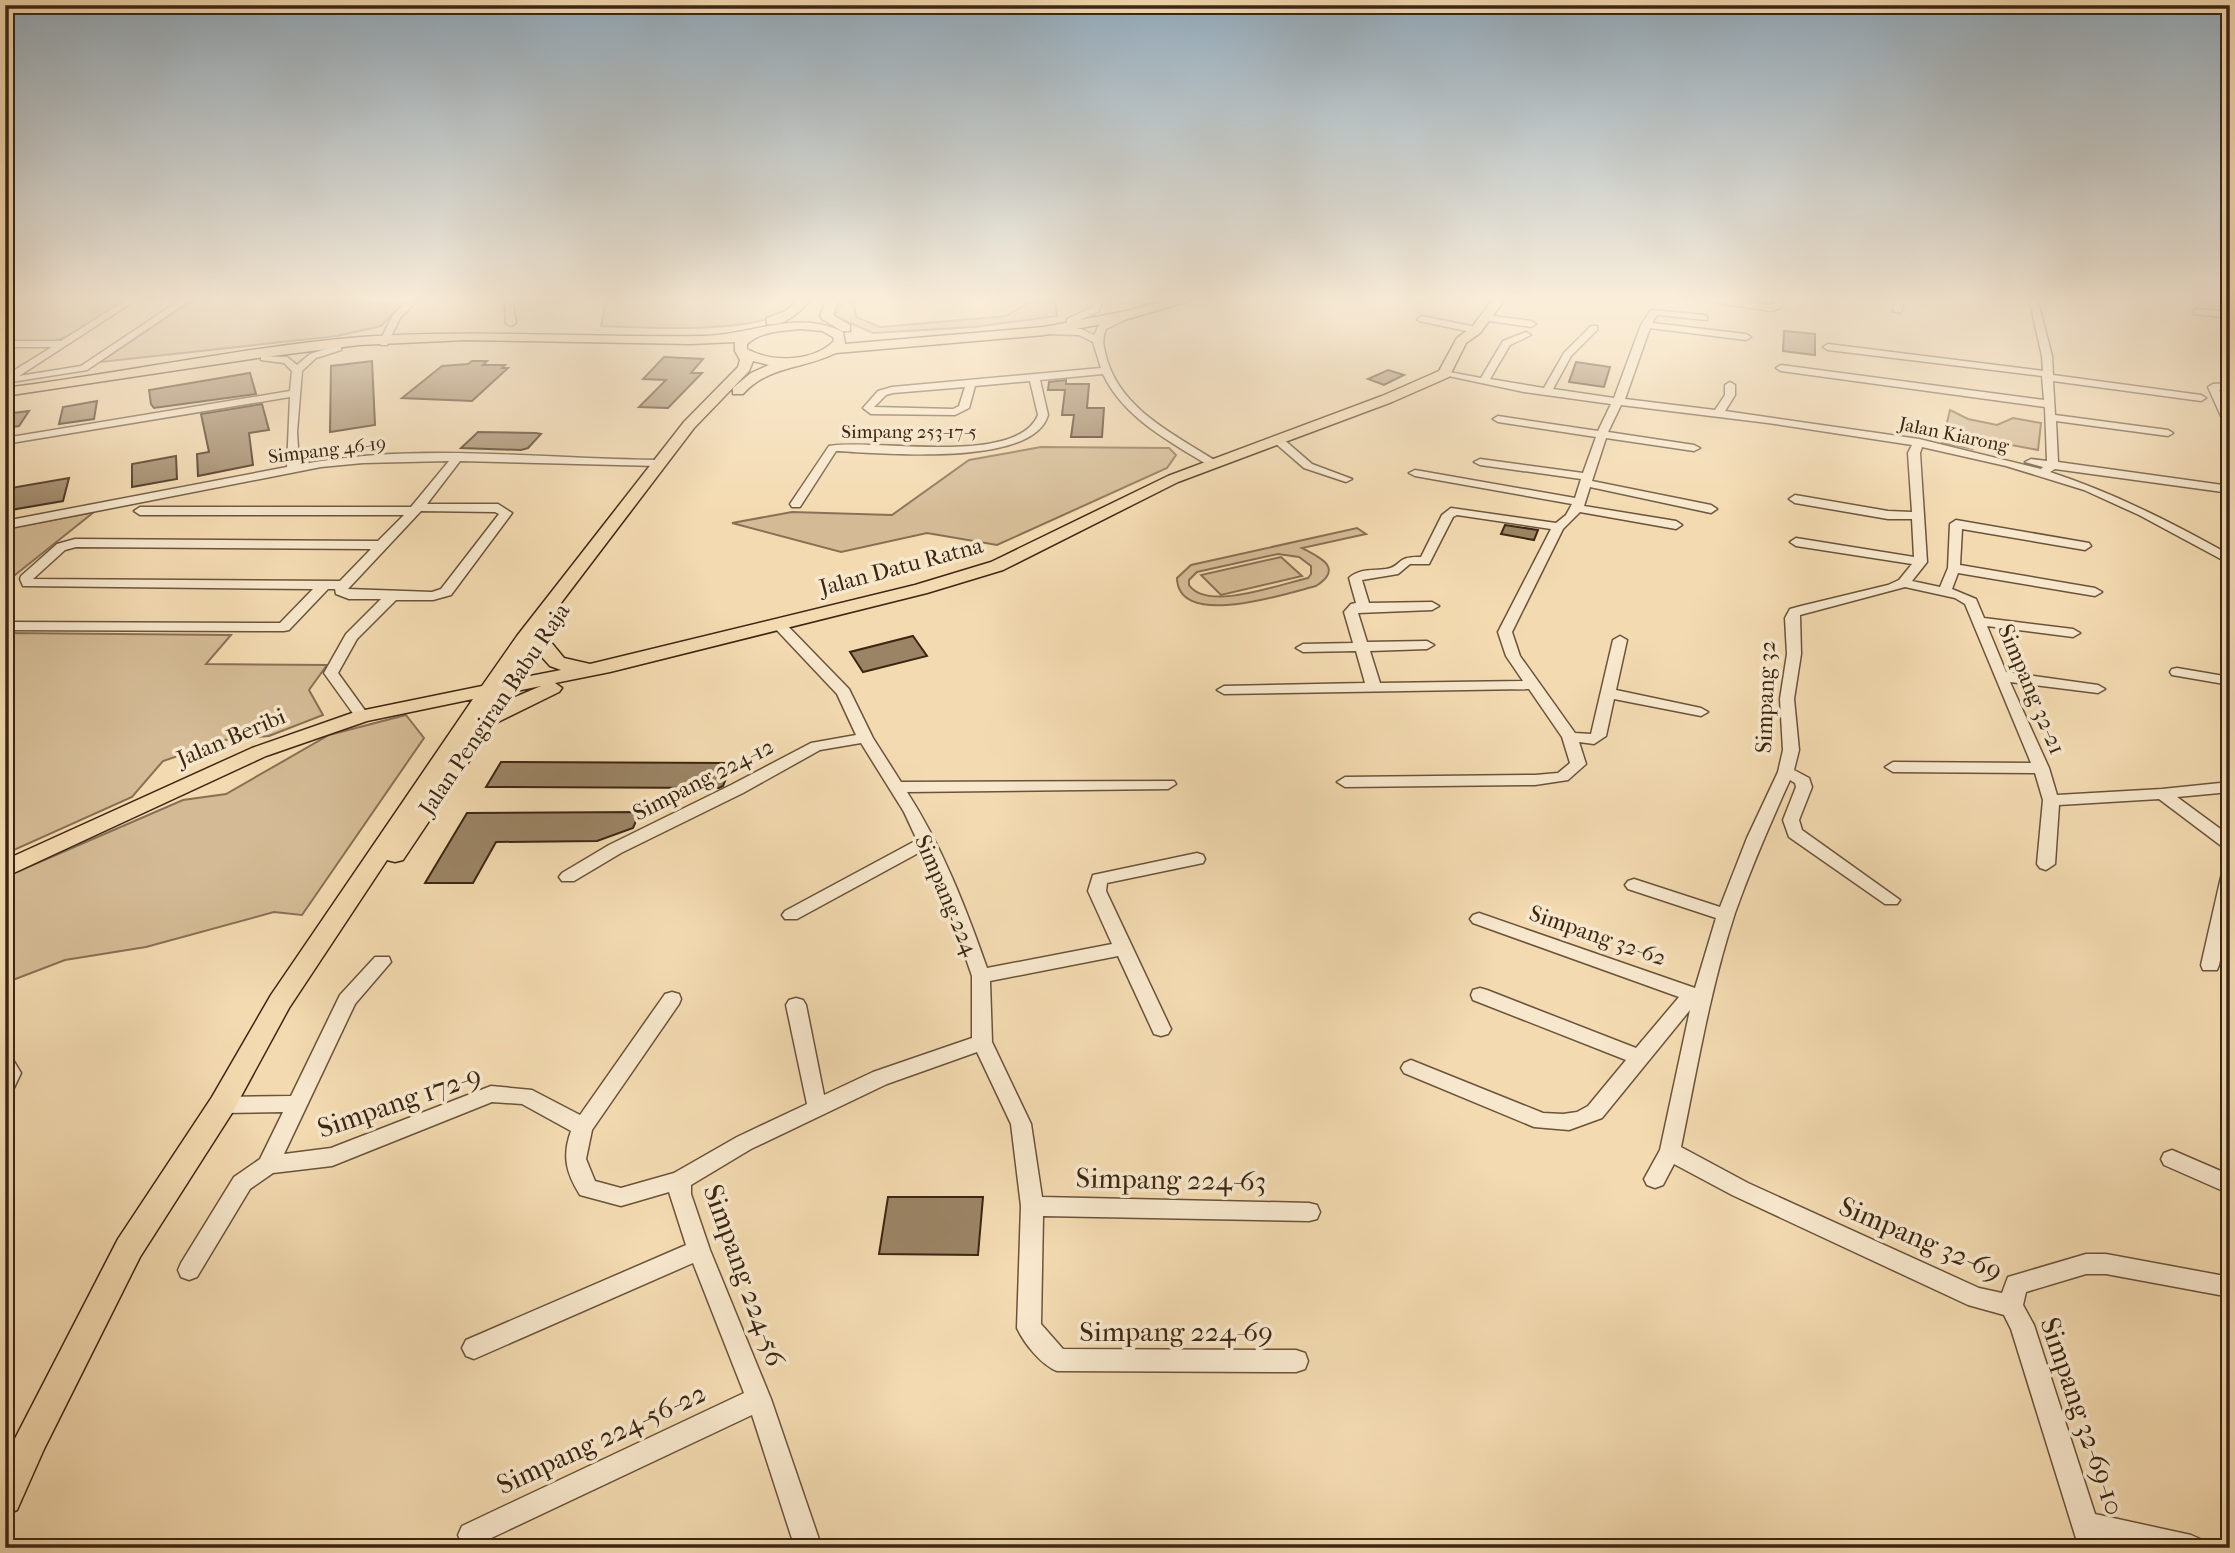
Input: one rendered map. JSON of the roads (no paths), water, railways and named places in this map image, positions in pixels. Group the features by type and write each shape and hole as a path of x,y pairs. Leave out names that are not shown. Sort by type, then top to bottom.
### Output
{"main road":[{"path":"7,385 71,385 158,370"},
{"path":"5,398 104,386 193,370"},
{"path":"712,401 716,390 733,370"},
{"name":"Jalan Pengiran Babu Raja","path":"226,1099 280,1002 434,770 500,687 658,463 742,370"},
{"name":"Jalan Pengiran Babu Raja","path":"532,640 653,486 754,376 768,370"},
{"path":"729,402 759,380 792,370"},
{"path":"1450,375 1453,370"},
{"name":"Jalan Datu Ratna","path":"500,687 610,666 921,589 997,566 1143,492 1212,463 1304,430 1394,402 1450,375"},
{"path":"425,702 486,671 532,640 551,660 564,666 610,666"},
{"path":"487,723 536,694 610,666"},
{"name":"Jalan Pengiran Babu Raja","path":"5,1499 32,1437 129,1248 351,914 487,723 500,687"},
{"name":"Jalan Beribi","path":"5,869 259,751 362,716 500,687"},
{"path":"425,702 445,703 453,707 458,717 434,770"}],"street":[{"path":"7,385 13,376 22,370"},
{"path":"7,385 73,370"},
{"path":"293,469 297,370"},
{"path":"1484,381 1490,370"},
{"path":"1548,390 1559,370"},
{"path":"1345,782 1535,780 1562,777 1578,764 1570,737 1513,656 1505,632 1558,527 1570,519 1578,505 1602,434 1622,396 1631,370"},
{"path":"1798,370 2049,404"},
{"path":"2043,370 2201,398"},
{"path":"970,385 964,408 950,412 869,410 869,405 880,395 898,389 970,385 1104,371 1131,407 1212,463"},
{"path":"2048,371 2053,465"},
{"name":"Jalan Kiarong","path":"1450,375 1954,448 2090,489 2150,517 2230,560"},
{"name":"Simpang 253-17-5","path":"796,504 833,448 971,450 998,446 1019,438 1038,426 1043,415 1034,378"},
{"path":"1718,414 1730,395 1730,385"},
{"path":"2230,386 2213,387 2230,425"},
{"path":"5,441 295,393"},
{"path":"2050,417 2168,433"},
{"path":"1498,419 1694,447"},
{"path":"1278,440 1308,466 1346,479"},
{"path":"1904,583 1921,562 1914,453 1919,442"},
{"path":"1954,448 2230,490"},
{"name":"Simpang 46-19","path":"5,525 293,469 371,458 658,463"},
{"path":"140,511 416,509 498,508 506,513 446,592 433,596 349,595 341,591 416,509 457,458"},
{"path":"1480,462 1586,480 1712,509"},
{"path":"2041,473 2053,465"},
{"path":"2053,465 2090,489"},
{"path":"1415,473 1676,525"},
{"path":"1795,499 1888,515 1918,516"},
{"path":"1364,607 1354,578 1363,574 1391,574 1399,570 1407,560 1425,561 1448,515 1455,511 1558,527"},
{"path":"1944,592 1954,568 1956,524 2085,546"},
{"path":"1796,542 1921,562"},
{"path":"343,586 28,583 26,579 61,547 75,543 383,544"},
{"path":"1954,568 2095,592"},
{"name":"Simpang 32-21","path":"1904,583 1969,599 2051,800 2046,864"},
{"name":"Simpang 32","path":"1655,1179 1671,1151 1702,998 1726,915 1755,838 1786,772 1791,750 1787,699 1794,654 1792,618 1795,612 1904,583"},
{"path":"5,626 284,627 324,585"},
{"path":"362,716 331,673 351,637 392,596"},
{"path":"1374,688 1351,612 1356,607 1432,606"},
{"path":"1978,621 2073,633"},
{"name":"Simpang 224","path":"778,624 844,692 865,738 898,787 960,915 981,975 982,1042 1021,1124 1032,1206 1029,1328"},
{"path":"1570,737 1594,739 1598,736 1620,640"},
{"path":"1303,648 1427,646"},
{"path":"2178,672 2230,681"},
{"path":"2000,676 2098,689"},
{"path":"1224,690 1535,685"},
{"path":"1608,694 1701,712"},
{"name":"Simpang 224-12","path":"568,877 615,849 737,789 816,746 865,738"},
{"path":"1894,767 2040,768"},
{"path":"1786,772 1803,781 1804,787 1791,820 1796,833 1891,900"},
{"path":"898,787 1168,784"},
{"path":"2051,800 2230,787"},
{"path":"2162,794 2230,844"},
{"path":"791,915 925,842"},
{"path":"1161,1029 1097,891 1099,879 1197,859"},
{"path":"2210,965 2230,877"},
{"path":"1634,885 1726,915"},
{"name":"Simpang 32-62","path":"1479,919 1702,998"},
{"path":"981,975 1123,948"},
{"path":"189,1270 242,1183 268,1165 347,1000 382,962"},
{"path":"1480,995 1640,1058"},
{"path":"1411,1068 1541,1121 1564,1123 1583,1120 1595,1112 1688,999 1702,998"},
{"path":"672,999 583,1127 574,1149 576,1172 588,1189 621,1197 680,1180"},
{"path":"796,1005 811,1089 818,1107"},
{"name":"Simpang 224-56","path":"809,1548 759,1399 699,1250 680,1194 680,1180 744,1143 880,1078 982,1042"},
{"path":"5,1063 11,1073 5,1086"},
{"name":"Simpang 172-9","path":"268,1165 332,1157 491,1094 525,1096 583,1127"},
{"path":"226,1099 298,1104"},
{"name":"Simpang 32-69","path":"1671,1151 1740,1189 1976,1298 2011,1306 2016,1284 2086,1264 2106,1264 2230,1287"},
{"path":"2172,1160 2230,1185"},
{"name":"Simpang 224-63","path":"1032,1206 1310,1212"},
{"path":"474,1348 699,1250"},
{"name":"Simpang 32-69-10","path":"2011,1306 2022,1325 2090,1537"},
{"name":"Simpang 224-69","path":"1029,1328 1057,1360 1296,1361"},
{"name":"Simpang 224-56-22","path":"471,1535 759,1399"},
{"path":"2090,1537 2192,1548"}]}
